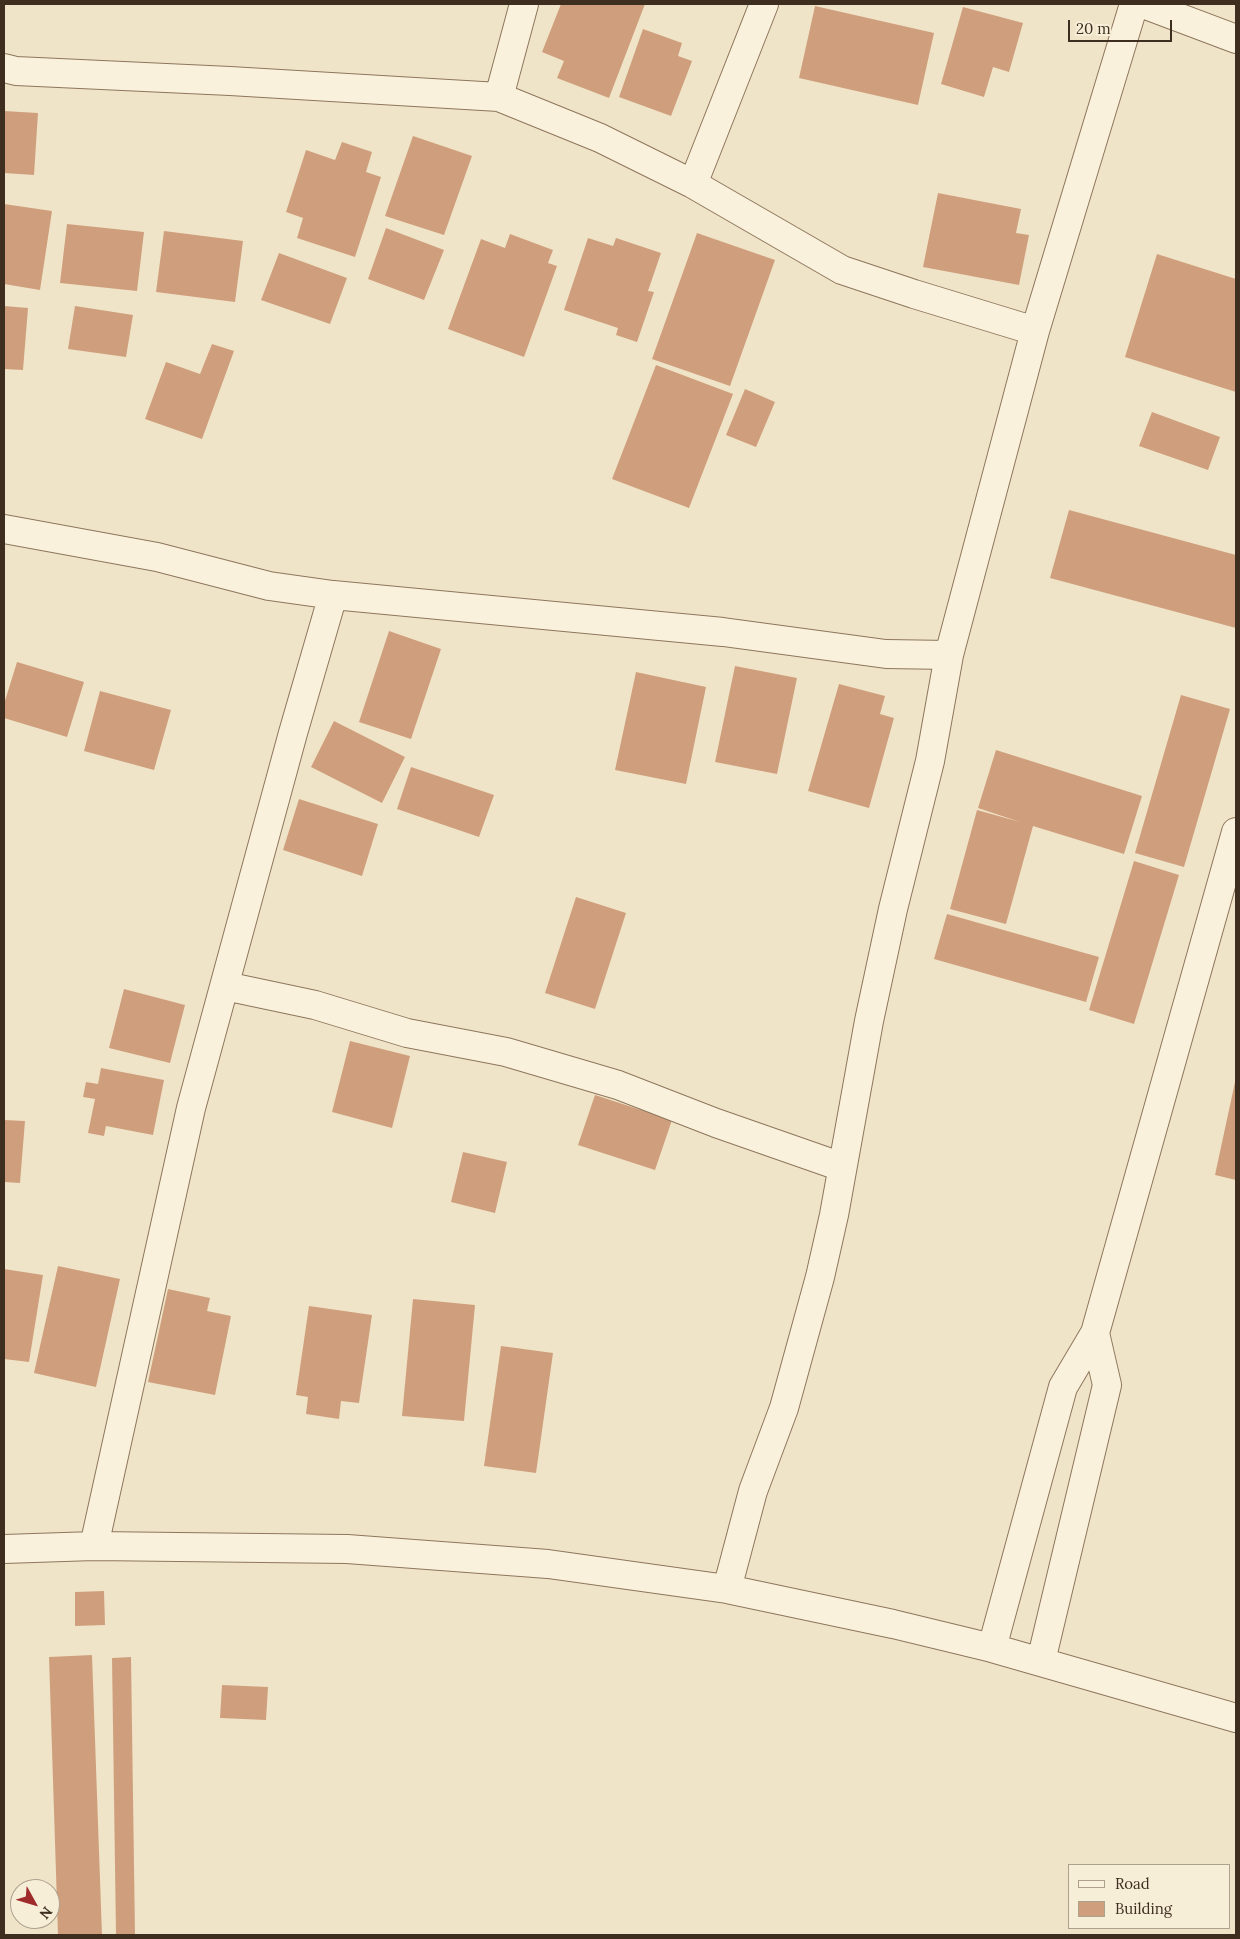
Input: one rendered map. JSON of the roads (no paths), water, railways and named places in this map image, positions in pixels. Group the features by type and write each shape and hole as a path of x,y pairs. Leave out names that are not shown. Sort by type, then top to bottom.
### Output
{"street":[{"path":"499,97 524,4"},
{"path":"693,184 764,4"},
{"path":"727,1589 753,1490 784,1408 834,1215 869,1021 893,909 930,761 949,656 1035,331 1134,4"},
{"path":"1143,4 1236,40"},
{"path":"4,68 16,71 230,81 499,97 600,138 693,184 842,270 1035,331"},
{"path":"4,529 157,557 269,586 334,595 723,632 886,654 949,656"},
{"path":"94,1546 192,1108 293,733 334,595"},
{"path":"992,1648 1062,1387 1095,1333 1236,832"},
{"path":"225,986 314,1005 407,1033 515,1054 618,1085 716,1123 842,1167"},
{"path":"1041,1660 1107,1385 1095,1333"},
{"path":"4,1549 94,1546 347,1549 548,1564 727,1589 893,1624 1041,1660 1236,1718"}]}
